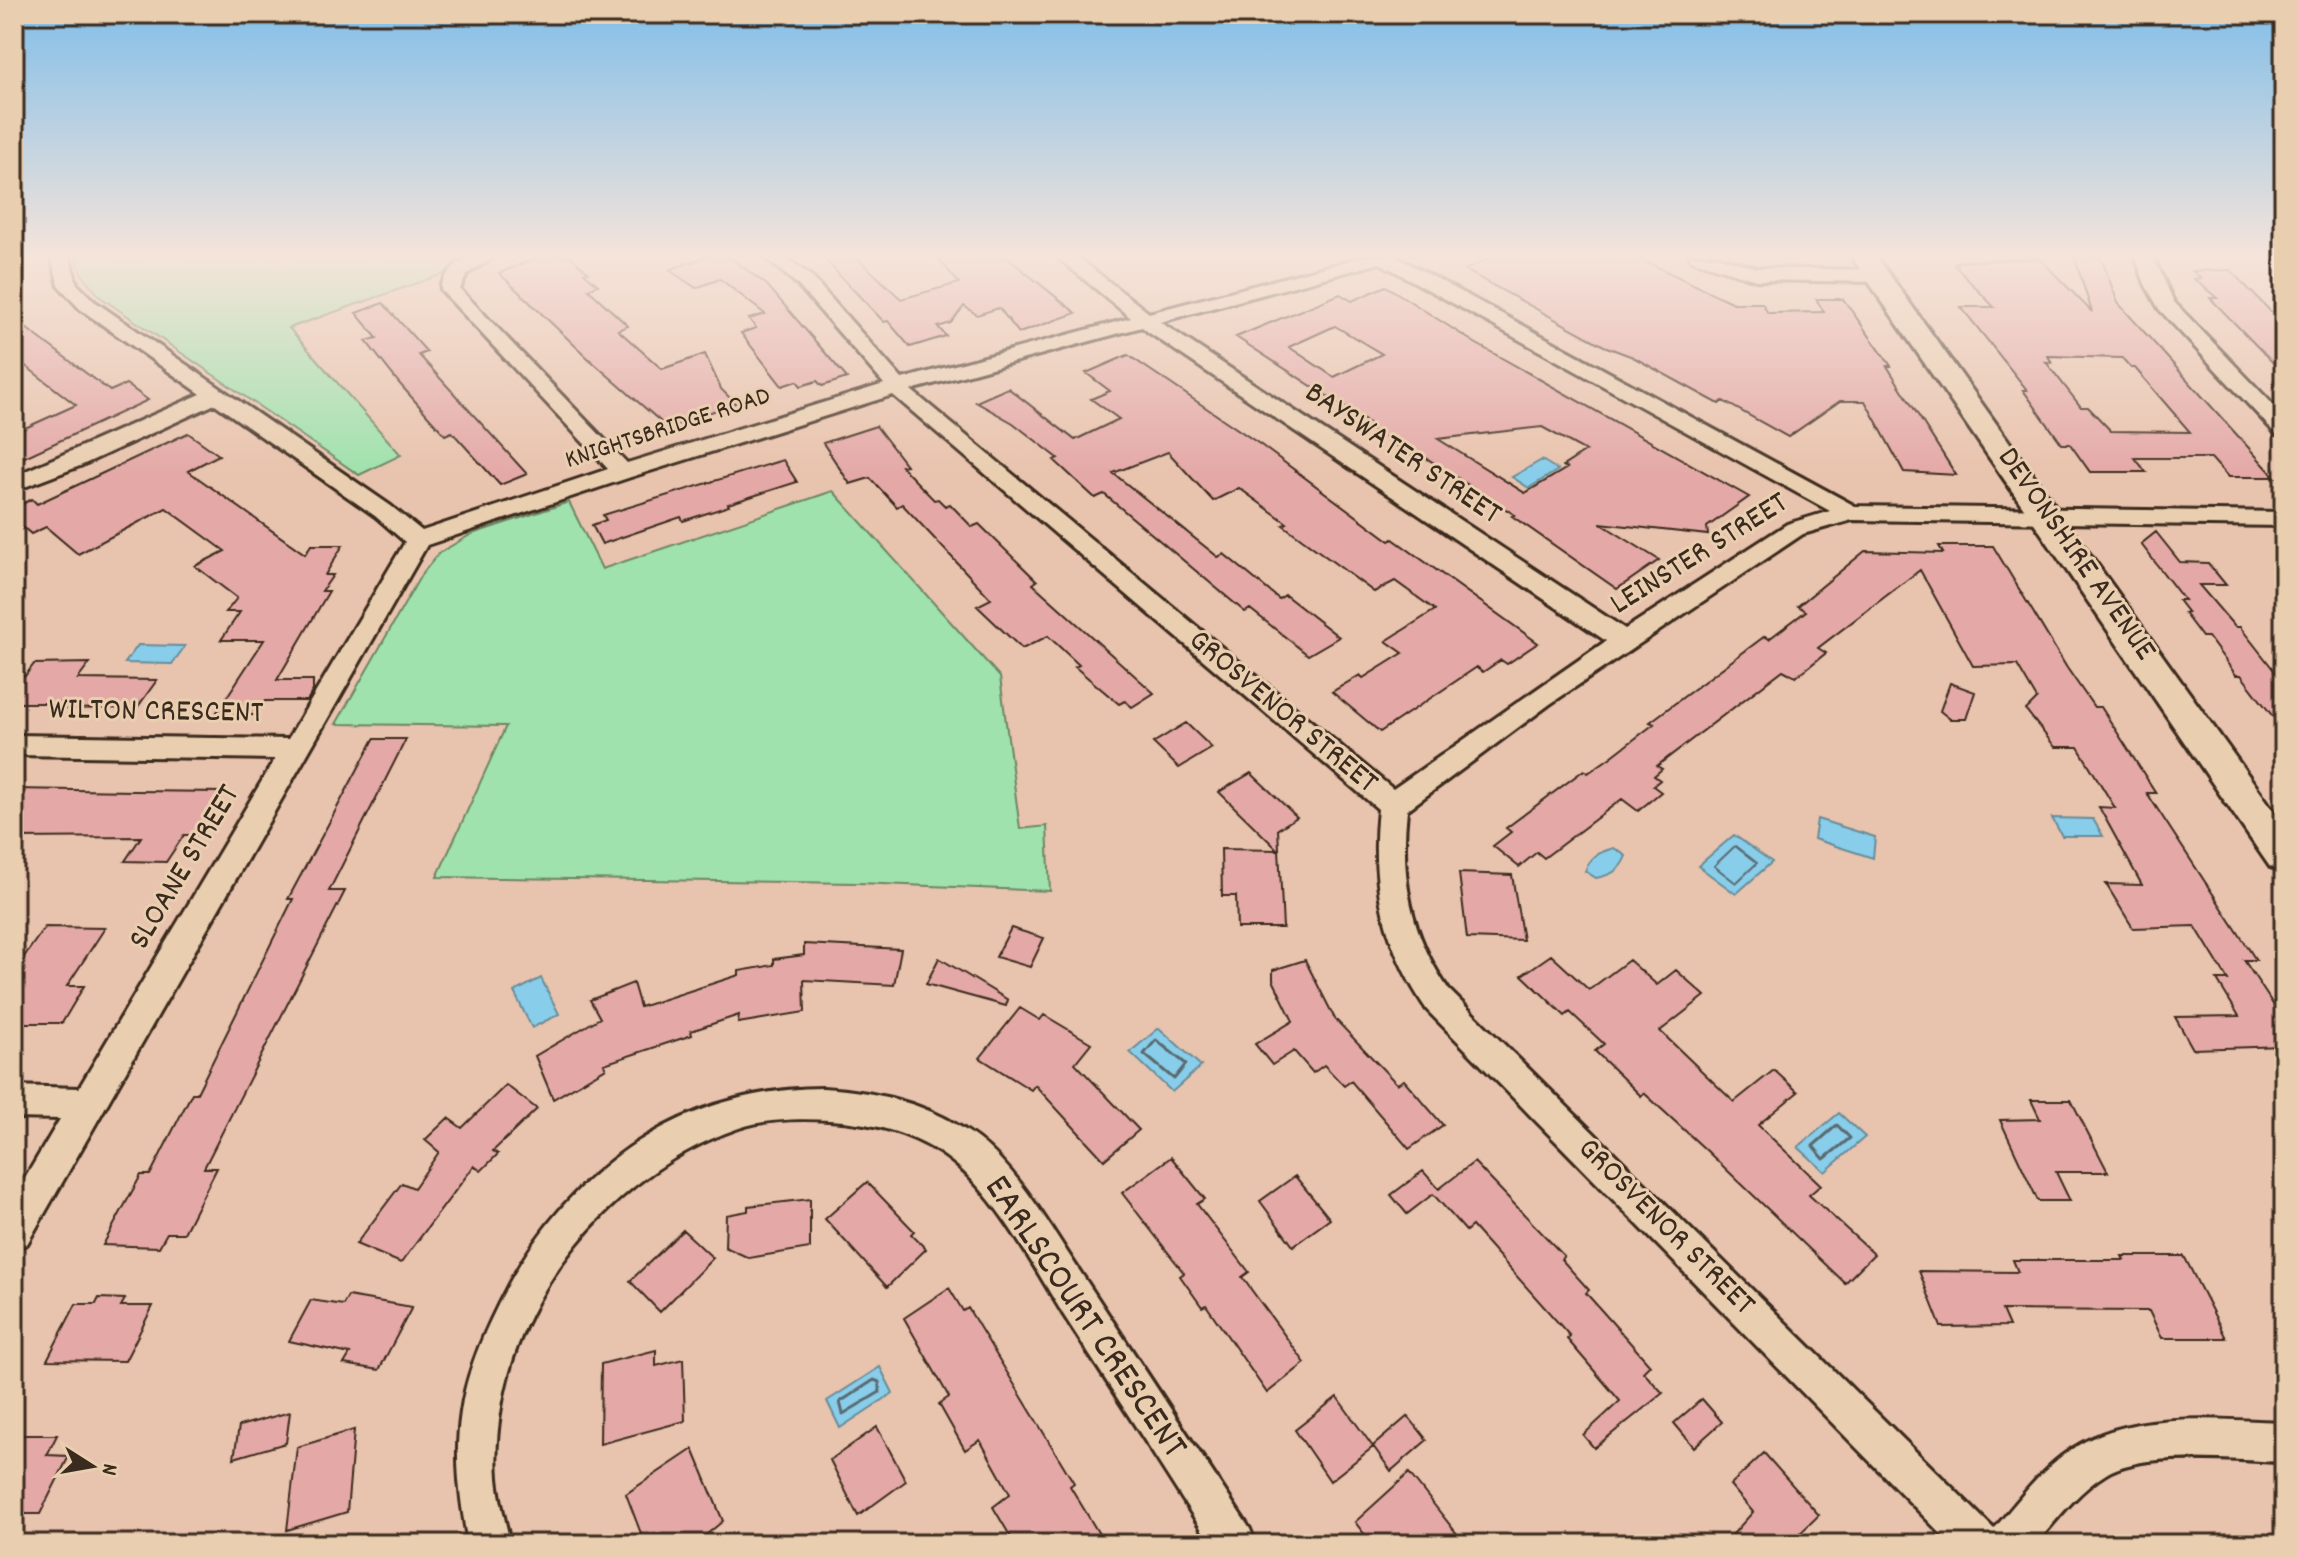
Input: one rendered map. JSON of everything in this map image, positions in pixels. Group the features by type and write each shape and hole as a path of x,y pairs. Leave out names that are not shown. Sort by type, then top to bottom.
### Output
{"main road":[{"name":"DEVONSHIRE AVENUE","path":"1916,329 2284,856"}],"street":[{"path":"121,329 383,511 418,540"},
{"path":"488,329 623,472"},
{"name":"GROSVENOR STREET","path":"846,329 897,387 1053,523 1393,805 1388,842 1400,933 1413,966 1438,1000 1980,1544"},
{"name":"KNIGHTSBRIDGE ROAD","path":"418,540 623,472 897,387 1109,329"},
{"name":"BAYSWATER STREET","path":"1158,329 1625,641"},
{"path":"1515,329 1851,513"},
{"path":"2189,329 2284,429"},
{"path":"14,484 216,395"},
{"name":"LEINSTER STREET","path":"1393,805 1438,770 1625,641 1795,529 1851,513 2284,519"},
{"name":"SLOANE STREET","path":"14,1231 418,540"},
{"name":"WILTON CRESCENT","path":"14,745 298,749"},
{"path":"14,1102 87,1104"},
{"name":"EARLSCOURT CRESCENT","path":"489,1544 475,1481 477,1424 491,1368 509,1322 532,1277 598,1192 640,1161 681,1136 739,1112 794,1104 844,1104 883,1112 930,1129 972,1156 995,1180 1030,1229 1235,1544"},
{"path":"2009,1544 2075,1470 2102,1453 2154,1440 2284,1442"}],"green space":[{"path":"146,329 290,329 401,455 359,475"},
{"path":"833,491 1000,677 1020,829 1047,826 1050,891 858,883 437,877 506,726 336,724 421,575 439,553 472,534 569,502 602,569"}],"water":[{"path":"1542,460 1558,470 1529,488 1512,477"},
{"path":"138,645 185,646 172,664 125,663"},
{"path":"2052,818 2093,819 2103,836 2062,836"},
{"path":"1817,819 1875,837 1873,858 1814,839"},
{"path":"1734,835 1772,862 1736,894 1698,866"},
{"path":"1614,848 1626,856 1614,872 1596,878 1585,871 1596,855"},
{"path":"541,978 559,1014 532,1028 514,992"},
{"path":"1159,1028 1201,1066 1172,1092 1130,1052"},
{"path":"1839,1113 1865,1137 1825,1172 1798,1147"},
{"path":"880,1367 893,1393 840,1428 827,1401"}],"building":[{"path":"14,329 27,329 110,391 126,384 148,400 14,462 14,433 76,405 14,357"},
{"path":"369,329 406,329 427,352 419,355 527,474 500,485 452,432 445,435 399,383 366,341 377,338"},
{"path":"557,329 621,329 618,330 662,369 705,354 721,389 735,403 668,428"},
{"path":"754,329 805,329 847,378 822,386 817,381 801,386 797,381 782,386 741,333"},
{"path":"895,329 940,329 946,336 910,347"},
{"path":"1256,329 1329,329 1289,347 1334,377 1382,354 1340,329 1453,329 1749,497 1707,527 1708,535 1600,523 1659,560 1617,589 1512,516 1515,515 1426,458 1420,461 1369,428 1373,426 1236,337","holes":["1542,427 1586,451 1563,466 1567,468 1525,493 1438,439"]},
{"path":"1572,329 1864,329 1891,366 1887,366 1956,475 1904,472 1865,401 1840,401 1788,437 1723,401 1719,404 1633,357"},
{"path":"1978,329 2141,329 2275,477 2228,477 2211,458 2135,458 2146,472 2090,472 2070,444 2062,444 2023,390 2027,390","holes":["2048,356 2122,358 2131,368 2135,368 2190,432 2111,431 2088,407 2081,407 2046,362 2052,363"]},
{"path":"2240,329 2284,329 2284,374"},
{"path":"1128,355 1261,445 1390,541 1393,539 1538,643 1507,664 1501,660 1483,672 1477,667 1380,732 1332,692 1360,675 1363,678 1403,653 1386,641 1435,610 1395,581 1374,592 1283,525 1287,523 1239,488 1213,501 1168,452 1113,473 1218,557 1224,554 1279,599 1285,595 1339,637 1308,655 1250,609 1245,612 1104,494 1095,498 1054,460 1058,458 1013,423 976,402 1008,388 1075,440 1119,419 1091,399 1110,391 1086,373"},
{"path":"876,426 906,465 901,466 934,500 938,499 945,506 950,504 972,527 979,524 1037,581 1033,584 1154,693 1132,707 1125,701 1119,704 1075,667 1079,665 1048,636 1022,649 977,606 991,599 902,504 897,507 870,478 850,484 823,443"},
{"path":"188,433 219,455 188,471 305,554 311,545 343,545 325,575 333,575 322,591 329,591 277,680 313,680 313,690 307,701 265,701 256,715 215,715 264,640 221,640 240,612 226,612 237,598 195,566 225,551 166,508 78,554 46,527 31,534 24,528 14,532 14,508 32,499 37,504"},
{"path":"783,460 797,482 729,506 683,521 681,517 602,544 592,525 606,520 603,515"},
{"path":"2156,532 2180,562 2208,563 2226,585 2199,585 2235,627 2240,627 2284,683 2284,731 2241,675 2236,675 2208,637 2202,637 2184,613 2188,613 2178,600 2184,600 2141,544"},
{"path":"1939,546 1993,546 2067,668 2094,707 2101,707 2156,793 2147,793 2256,960 2244,960 2284,1021 2284,1046 2193,1049 2175,1017 2239,1016 2217,980 2228,980 2195,926 2133,928 2106,884 2142,885 2099,807 2115,808 2078,747 2055,747 2026,710 2037,699 2017,665 1973,666 1920,570 1818,648 1826,653 1796,677 1783,670 1657,766 1662,769 1654,776 1660,780 1653,786 1661,792 1638,811 1622,799 1544,858 1537,852 1519,867 1493,846 1511,832 1506,828 1584,770 1588,773 1611,757 1654,724 1650,722 1765,636 1769,639 1806,611 1798,606 1865,551 1943,553"},
{"path":"90,663 78,679 157,680 137,708 62,709 67,703 14,703 14,676 25,676 34,664"},
{"path":"1950,683 1975,692 1966,719 1950,719 1940,711"},
{"path":"1186,723 1212,748 1179,768 1153,743"},
{"path":"374,739 406,739 329,891 345,891 204,1168 217,1168 184,1233 167,1233 159,1247 103,1245 141,1175 150,1175 192,1093 197,1093 293,899 288,899"},
{"path":"1251,773 1297,817 1278,829 1283,928 1237,928 1236,896 1222,896 1221,849 1278,850 1219,792"},
{"path":"14,789 223,792 196,835 184,835 166,862 125,861 141,837 14,838"},
{"path":"1459,873 1512,875 1523,940 1467,938"},
{"path":"45,927 105,928 67,986 84,986 62,1023 14,1023 14,971"},
{"path":"1011,928 1044,938 1030,967 996,957"},
{"path":"804,944 901,949 894,985 804,980 805,1012 738,1023 739,1015 691,1031 692,1035 604,1064 606,1068 553,1099 535,1056 600,1018 590,1000 633,983 640,1007 739,975 739,971 774,965 774,959 804,955"},
{"path":"1551,955 1589,990 1629,960 1657,985 1676,970 1705,996 1660,1031 1734,1102 1774,1070 1798,1092 1758,1125 1821,1185 1809,1195 1874,1254 1845,1283 1706,1150 1644,1093 1641,1096 1595,1051 1604,1044 1570,1012 1565,1016 1522,975"},
{"path":"939,958 1008,1000 1006,1006 926,984"},
{"path":"1305,960 1335,1019 1397,1084 1404,1080 1443,1125 1409,1149 1351,1081 1344,1086 1324,1065 1313,1073 1294,1051 1272,1065 1255,1044 1293,1021 1273,980 1273,970"},
{"path":"1020,1008 1040,1020 1044,1015 1091,1043 1075,1063 1139,1130 1104,1160 1035,1085 1031,1090 980,1058"},
{"path":"506,1085 537,1109 493,1151 498,1154 481,1171 474,1166 401,1263 356,1244 402,1183 414,1188 439,1152 425,1140 448,1118 462,1128"},
{"path":"2031,1100 2071,1100 2108,1172 2056,1172 2070,1201 2038,1201 2000,1120 2040,1119"},
{"path":"1171,1157 1205,1199 1197,1204 1249,1272 1242,1277 1305,1363 1267,1393 1206,1305 1202,1307 1180,1276 1184,1273 1122,1193"},
{"path":"1474,1162 1564,1256 1561,1259 1589,1290 1586,1293 1650,1365 1643,1372 1663,1393 1594,1448 1583,1435 1620,1401 1567,1339 1570,1336 1472,1226 1466,1231 1433,1194 1407,1214 1391,1195 1423,1171 1439,1189"},
{"path":"1295,1176 1330,1219 1293,1246 1260,1201"},
{"path":"867,1182 914,1231 911,1234 926,1249 887,1287 825,1219"},
{"path":"810,1199 810,1248 749,1258 725,1247 726,1215 748,1211 748,1206"},
{"path":"683,1230 713,1258 660,1312 630,1281"},
{"path":"2122,1256 2184,1256 2226,1338 2162,1338 2149,1311 2002,1310 2009,1326 1941,1327 1919,1271 2018,1272 2013,1260 2124,1260"},
{"path":"949,1288 963,1311 968,1308 1074,1483 1070,1486 1099,1534 1086,1544 1015,1544 993,1507 1010,1494 980,1440 965,1450 939,1404 949,1397 904,1318"},
{"path":"348,1296 412,1307 379,1370 344,1364 350,1354 289,1341 311,1300 343,1305"},
{"path":"99,1298 125,1299 121,1306 153,1306 125,1361 47,1360 76,1304 96,1304"},
{"path":"656,1350 656,1366 683,1359 685,1421 600,1444 601,1364"},
{"path":"1337,1397 1373,1447 1330,1481 1295,1430"},
{"path":"1702,1399 1722,1422 1694,1447 1674,1423"},
{"path":"290,1412 286,1443 234,1458 239,1426"},
{"path":"1408,1416 1427,1440 1391,1471 1373,1446"},
{"path":"877,1427 906,1481 858,1516 830,1460"},
{"path":"354,1430 347,1512 287,1530 297,1447"},
{"path":"14,1435 57,1435 47,1455 69,1456 40,1514 14,1514"},
{"path":"693,1449 723,1521 695,1544 645,1544 626,1494"},
{"path":"1764,1453 1819,1515 1789,1544 1724,1544 1753,1512 1730,1485"},
{"path":"1409,1473 1465,1544 1372,1544 1355,1522"}]}
